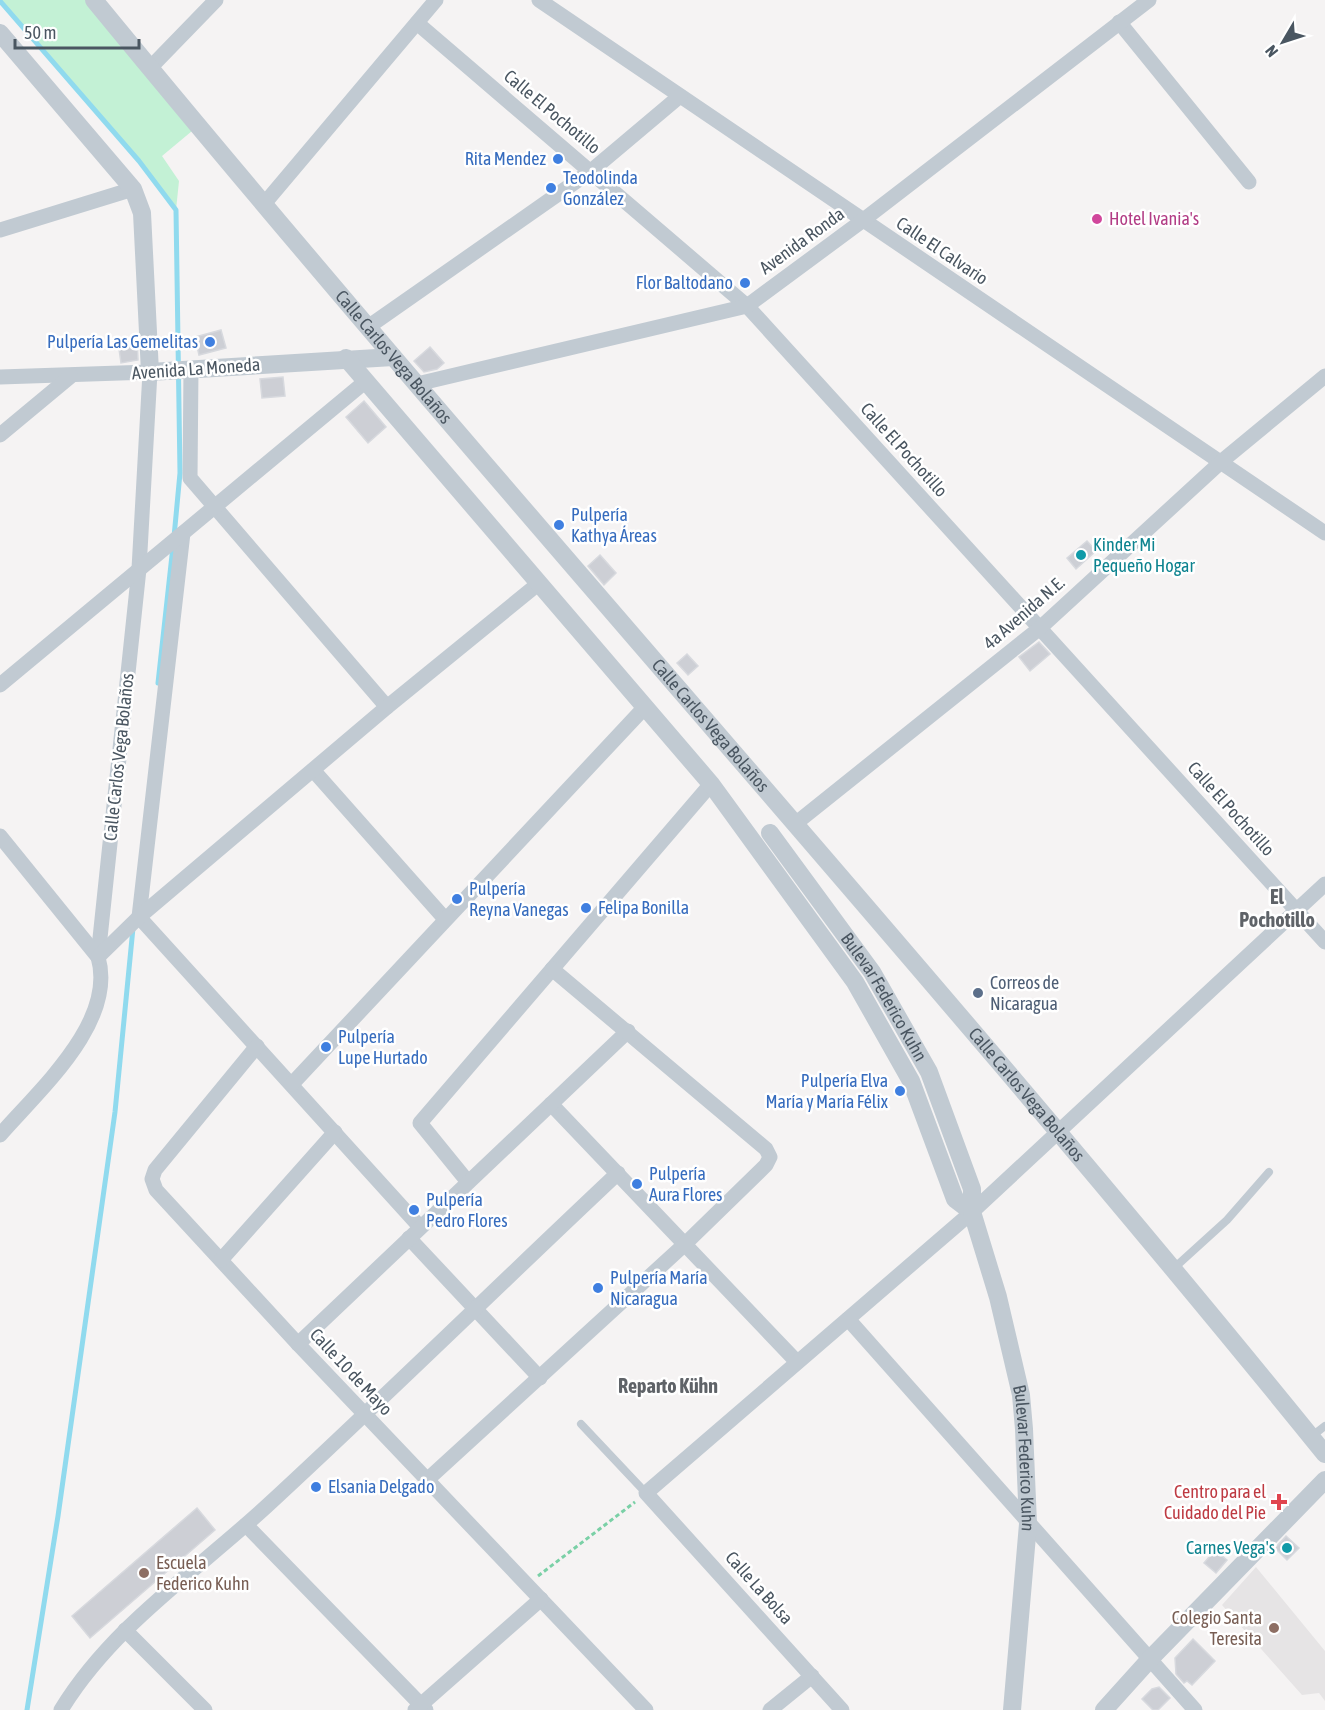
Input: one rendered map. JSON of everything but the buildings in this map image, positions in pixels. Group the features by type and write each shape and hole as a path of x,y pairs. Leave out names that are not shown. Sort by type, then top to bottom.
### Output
{"street":[{"name":"Calle Carlos Vega Bolaños","path":"94,0 393,357 1058,1132 1172,1270 1318,1431 1325,1454"},
{"path":"150,68 216,0"},
{"path":"264,204 436,0"},
{"name":"Calle El Calvario","path":"539,0 1325,533"},
{"name":"Avenida Ronda","path":"417,384 747,306 862,221 1149,0"},
{"path":"1119,22 1249,182"},
{"name":"Calle El Pochotillo","path":"417,23 747,306 1325,942"},
{"name":"Calle Carlos Vega Bolaños","path":"0,33 133,189 142,213 153,372 139,569 98,957 102,971 99,995 95,1012 76,1046 0,1135"},
{"path":"368,327 591,171 680,96"},
{"path":"0,230 133,189"},
{"name":"Avenida La Moneda","path":"0,376 71,376 393,357"},
{"name":"Calle Carlos Vega Bolaños","path":"346,358 711,784 763,838"},
{"path":"187,370 189,478 387,708"},
{"path":"0,435 71,376"},
{"name":"4a Avenida N.E.","path":"792,821 1040,628 1222,461 1325,376"},
{"path":"0,685 216,508 366,381"},
{"path":"183,533 138,919 335,1132 475,1308 540,1378"},
{"path":"0,836 98,957 138,919 313,770 538,584"},
{"path":"291,1084 645,707"},
{"path":"313,770 445,920"},
{"path":"468,1182 420,1123 711,784"},
{"path":"763,838 792,821"},
{"name":"Bulevar Federico Kuhn","path":"763,838 872,972 929,1072 972,1189 972,1212 998,1297 1021,1395 1028,1524 1012,1710"},
{"path":"646,1493 972,1212 1325,884"},
{"path":"427,1480 685,1244 766,1165 770,1157 766,1149 552,969"},
{"path":"298,1344 628,1032"},
{"name":"Calle 10 de Mayo","path":"257,1046 155,1170 152,1179 156,1190 365,1416 646,1710"},
{"path":"551,1104 797,1362"},
{"path":"221,1260 335,1132"},
{"path":"61,1710 81,1677 125,1630 246,1525 365,1416 618,1173"},
{"path":"848,1319 1195,1710"},
{"path":"1104,1710 1150,1659 1325,1480"},
{"name":"Calle La Bolsa","path":"646,1493 842,1710"},
{"path":"246,1525 421,1708 541,1599"},
{"path":"125,1630 205,1710"},
{"path":"770,1710 812,1676"}],"lane":[{"path":"1172,1270 1227,1220 1269,1172"},
{"path":"581,1424 646,1493"}],"path":[{"path":"526,1584 646,1493"}],"shaded area":[{"name":"Colegio Santa Teresita","path":"1256,1567 1325,1651 1325,1701 1319,1693 1302,1695 1222,1605"}],"green space":[{"path":"0,0 94,0 198,126 162,156 179,181 176,210 139,161"}],"waterway":[{"path":"0,1 139,161 176,210 180,473 174,537"},
{"path":"158,683 173,546"},
{"path":"27,1710 58,1516 115,1112 133,928"}],"place":[{"name":"Rita Mendez","path":"558,159"},
{"name":"Teodolinda González","path":"551,188"},
{"name":"Hotel Ivania's","path":"1097,219"},
{"name":"Flor Baltodano","path":"745,283"},
{"name":"Pulpería Las Gemelitas","path":"210,342"},
{"name":"Pulpería Kathya Áreas","path":"559,525"},
{"name":"Kinder Mi Pequeño Hogar","path":"1081,555"},
{"name":"Pulpería Reyna Vanegas","path":"457,899"},
{"name":"Felipa Bonilla","path":"586,908"},
{"name":"Correos de Nicaragua","path":"978,993"},
{"name":"Pulpería Lupe Hurtado","path":"326,1047"},
{"name":"Pulpería Elva María y María Félix","path":"900,1091"},
{"name":"Pulpería Aura Flores","path":"637,1184"},
{"name":"Pulpería Pedro Flores","path":"414,1210"},
{"name":"Pulpería María Nicaragua","path":"598,1288"},
{"name":"Elsania Delgado","path":"316,1487"},
{"name":"Centro para el Cuidado del Pie","path":"1279,1502"},
{"name":"Carnes Vega's","path":"1287,1548"},
{"name":"Escuela Federico Kuhn","path":"144,1573"},
{"name":"Colegio Santa Teresita","path":"1274,1628"}],"district":[{"name":"El Pochotillo","path":"1277,908"},
{"name":"Reparto Kühn","path":"668,1386"}]}
